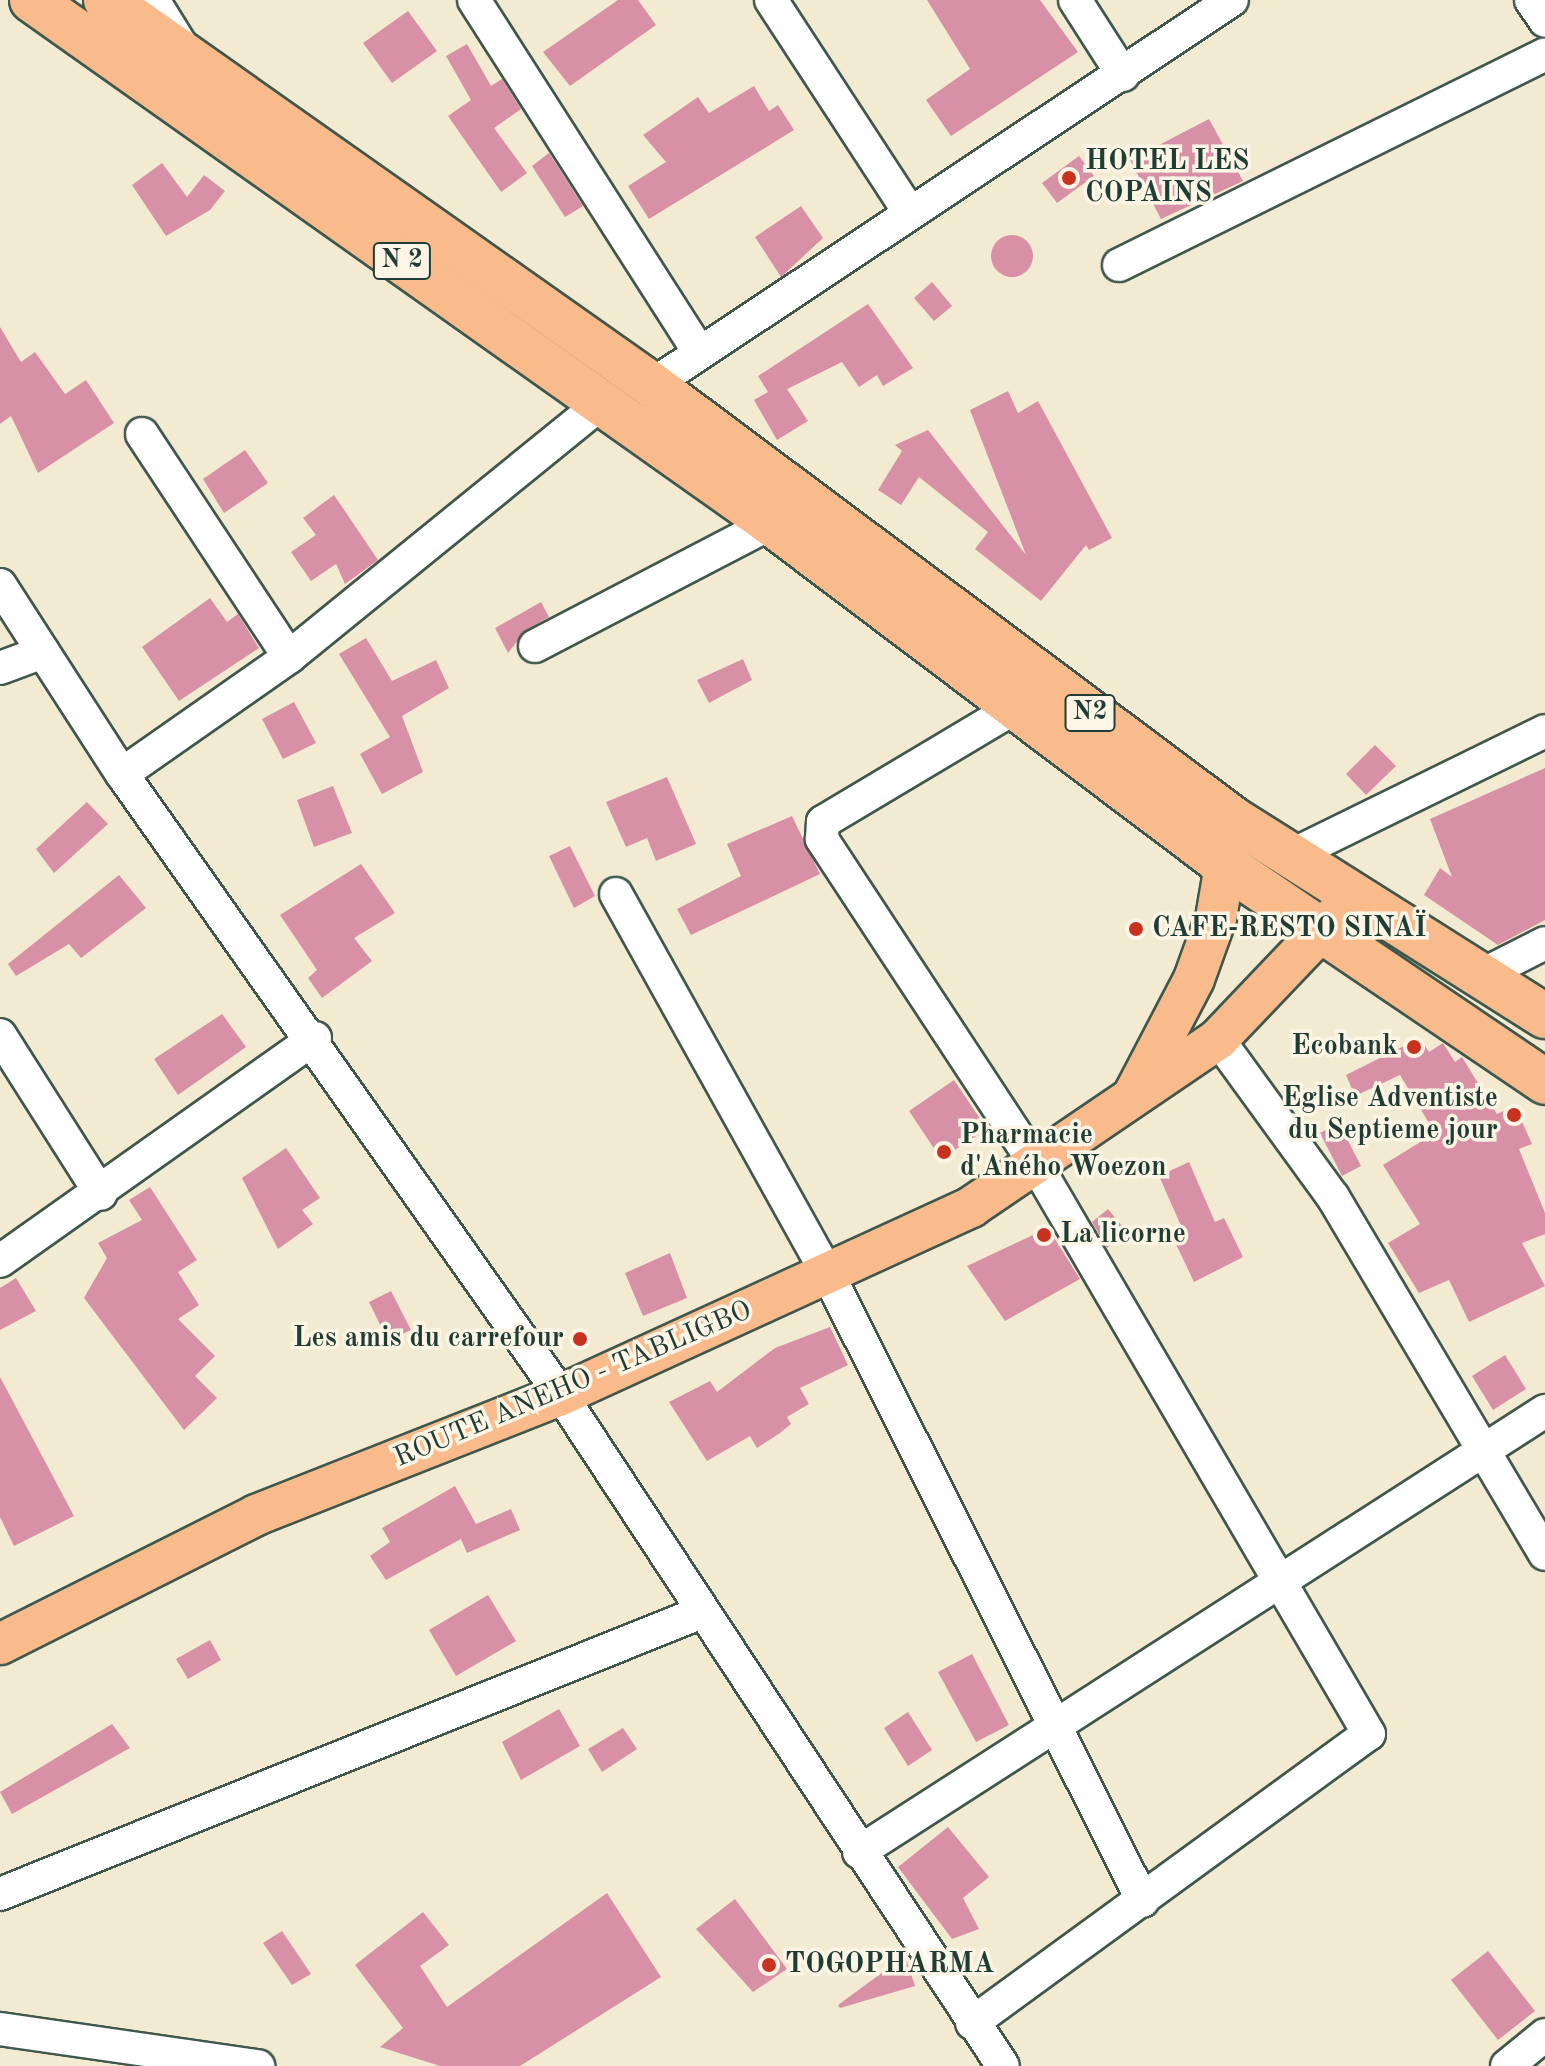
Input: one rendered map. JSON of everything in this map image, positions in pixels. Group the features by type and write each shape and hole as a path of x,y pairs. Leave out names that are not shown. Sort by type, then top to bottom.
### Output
{"highway":[{"name":"N 2","path":"32,0 771,523"},
{"name":"N 2","path":"106,0 652,385"},
{"name":"N2","path":"652,385 1233,819 1288,857 1484,974 1545,1016"},
{"name":"N2","path":"771,523 1225,865 1545,1082"}],"main road":[{"path":"1131,1099 1194,979 1225,865 1233,819"},
{"name":"ROUTE ANEHO - TABLIGBO","path":"0,1644 256,1515 561,1395 829,1276 1038,1168 1218,1039 1354,896"}],"street":[{"path":"153,0 188,56"},
{"path":"474,0 699,352"},
{"path":"771,0 909,212"},
{"path":"1075,0 1123,75"},
{"path":"652,385 1232,0"},
{"path":"1531,0 1545,21"},
{"path":"1119,265 1545,54"},
{"path":"122,774 289,657 603,402"},
{"path":"142,434 289,657"},
{"path":"535,646 771,523"},
{"path":"0,585 122,774 315,1038 561,1395 859,1852 1003,2066"},
{"path":"0,668 43,652"},
{"path":"972,2023 1365,1742 1366,1724 1038,1168 821,830 823,822 1014,708"},
{"path":"1288,857 1545,731"},
{"path":"616,894 829,1276 1143,1901"},
{"path":"1484,974 1545,943"},
{"path":"0,1035 101,1194"},
{"path":"0,1261 101,1194 315,1038"},
{"path":"1218,1039 1333,1197 1545,1554"},
{"path":"859,1852 1545,1411"},
{"path":"0,1894 702,1612"},
{"path":"0,2029 247,2065"},
{"path":"1507,2066 1545,2035"}],"building":[{"path":"618,0 638,0 656,25 570,86 543,52"},
{"path":"927,0 1040,0 1078,52 951,136 926,100 970,69"},
{"path":"408,11 437,51 392,83 363,43"},
{"path":"467,44 491,86 502,79 521,109 494,128 527,173 501,192 448,116 471,100 446,56"},
{"path":"754,86 769,111 778,105 794,130 649,219 628,186 666,162 643,135 698,97 709,113"},
{"path":"1209,119 1243,181 1161,219 1130,160"},
{"path":"549,153 583,206 565,217 532,166"},
{"path":"1079,156 1094,176 1057,203 1042,183"},
{"path":"162,163 187,197 204,175 225,191 210,210 166,236 132,185"},
{"path":"801,206 823,238 781,277 755,237"},
{"path":"1012,235 1027,241 1033,256 1027,271 1012,277 997,271 991,256 997,241"},
{"path":"932,282 952,306 934,321 914,298"},
{"path":"868,304 913,368 883,386 877,375 859,387 842,362 787,389 808,421 777,440 754,400 768,392 758,376"},
{"path":"0,327 21,362 35,352 65,394 86,380 114,423 38,473 11,416 0,424"},
{"path":"1008,391 1018,413 1038,401 1112,538 1089,550 1086,545 1041,601 975,549 988,532 919,477 901,505 878,490 902,451 895,445 928,430 1026,555 970,410"},
{"path":"245,450 268,483 224,513 203,479"},
{"path":"334,495 378,560 345,584 336,564 311,581 291,552 316,535 303,518"},
{"path":"210,598 227,622 238,614 259,648 179,701 142,647"},
{"path":"541,602 549,617 526,630 508,653 495,628"},
{"path":"366,638 392,681 436,660 449,688 402,716 423,772 382,794 360,754 390,737 339,654"},
{"path":"743,659 752,680 709,703 697,680"},
{"path":"294,702 316,743 283,759 262,719"},
{"path":"1375,745 1396,766 1366,795 1346,774"},
{"path":"1545,768 1545,920 1498,945 1424,895 1440,868 1452,877 1430,819"},
{"path":"667,777 696,844 656,861 647,838 626,847 606,802"},
{"path":"333,786 352,833 314,847 297,800"},
{"path":"87,802 108,824 54,873 36,849"},
{"path":"792,816 820,874 691,935 677,909 741,876 727,844"},
{"path":"570,846 595,896 574,908 549,856"},
{"path":"361,864 395,913 354,938 372,961 322,998 308,978 317,970 280,915"},
{"path":"119,875 146,908 81,958 69,944 16,976 8,964"},
{"path":"222,1014 246,1047 178,1095 154,1059"},
{"path":"1420,1038 1429,1052 1443,1043 1455,1062 1462,1057 1497,1114 1515,1106 1532,1144 1519,1149 1545,1213 1545,1234 1522,1243 1545,1286 1469,1322 1449,1280 1419,1293 1388,1243 1420,1224 1383,1165 1435,1133 1400,1075 1355,1096 1346,1075"},
{"path":"954,1080 987,1129 941,1159 909,1111"},
{"path":"1339,1123 1361,1166 1342,1176 1320,1133"},
{"path":"286,1148 320,1198 302,1210 313,1224 278,1249 242,1178"},
{"path":"1189,1162 1215,1222 1224,1218 1243,1257 1194,1282 1175,1242 1186,1237 1159,1176"},
{"path":"150,1187 197,1260 178,1272 199,1305 178,1319 215,1356 195,1376 217,1398 184,1430 84,1298 107,1258 98,1243 142,1220 129,1200"},
{"path":"1108,1209 1127,1232 1107,1248 1092,1222"},
{"path":"1048,1228 1080,1279 1005,1321 967,1266"},
{"path":"670,1253 687,1298 643,1316 625,1273"},
{"path":"16,1278 36,1311 0,1330 0,1288"},
{"path":"391,1291 411,1330 388,1341 369,1302"},
{"path":"830,1327 848,1365 800,1388 809,1404 787,1417 791,1424 780,1433 757,1448 750,1436 707,1461 669,1402 710,1381 717,1392 775,1348"},
{"path":"1505,1355 1526,1389 1493,1410 1472,1376"},
{"path":"0,1377 74,1516 14,1546 0,1517"},
{"path":"455,1486 476,1524 511,1509 520,1530 467,1553 461,1539 386,1580 370,1556 390,1542 382,1528"},
{"path":"488,1595 516,1641 456,1676 429,1630"},
{"path":"210,1640 221,1660 188,1679 176,1659"},
{"path":"972,1654 1009,1725 976,1742 938,1672"},
{"path":"559,1709 580,1746 521,1780 502,1742"},
{"path":"908,1712 932,1750 908,1766 884,1728"},
{"path":"112,1724 130,1748 12,1814 0,1792"},
{"path":"623,1728 637,1749 602,1772 588,1749"},
{"path":"948,1827 989,1877 963,1898 979,1929 952,1939 898,1867"},
{"path":"607,1893 661,1977 520,2066 440,2066 380,2047 403,2028 355,1965 423,1912 449,1945 420,1966 447,2007"},
{"path":"735,1899 787,1969 753,1992 696,1929"},
{"path":"282,1931 311,1974 292,1985 263,1943"},
{"path":"1488,1951 1535,2011 1498,2040 1451,1980"},
{"path":"905,1956 915,1986 840,2008 838,2005"}],"place":[{"name":"HOTEL LES COPAINS","path":"1069,178"},
{"name":"CAFE-RESTO SINAÏ","path":"1136,929"},
{"name":"Ecobank","path":"1414,1047"},
{"name":"Eglise Adventiste du Septieme jour","path":"1514,1115"},
{"name":"Pharmacie d'Aného Woezon","path":"944,1152"},
{"name":"La licorne","path":"1044,1235"},
{"name":"Les amis du carrefour","path":"580,1339"},
{"name":"TOGOPHARMA","path":"769,1965"}]}
